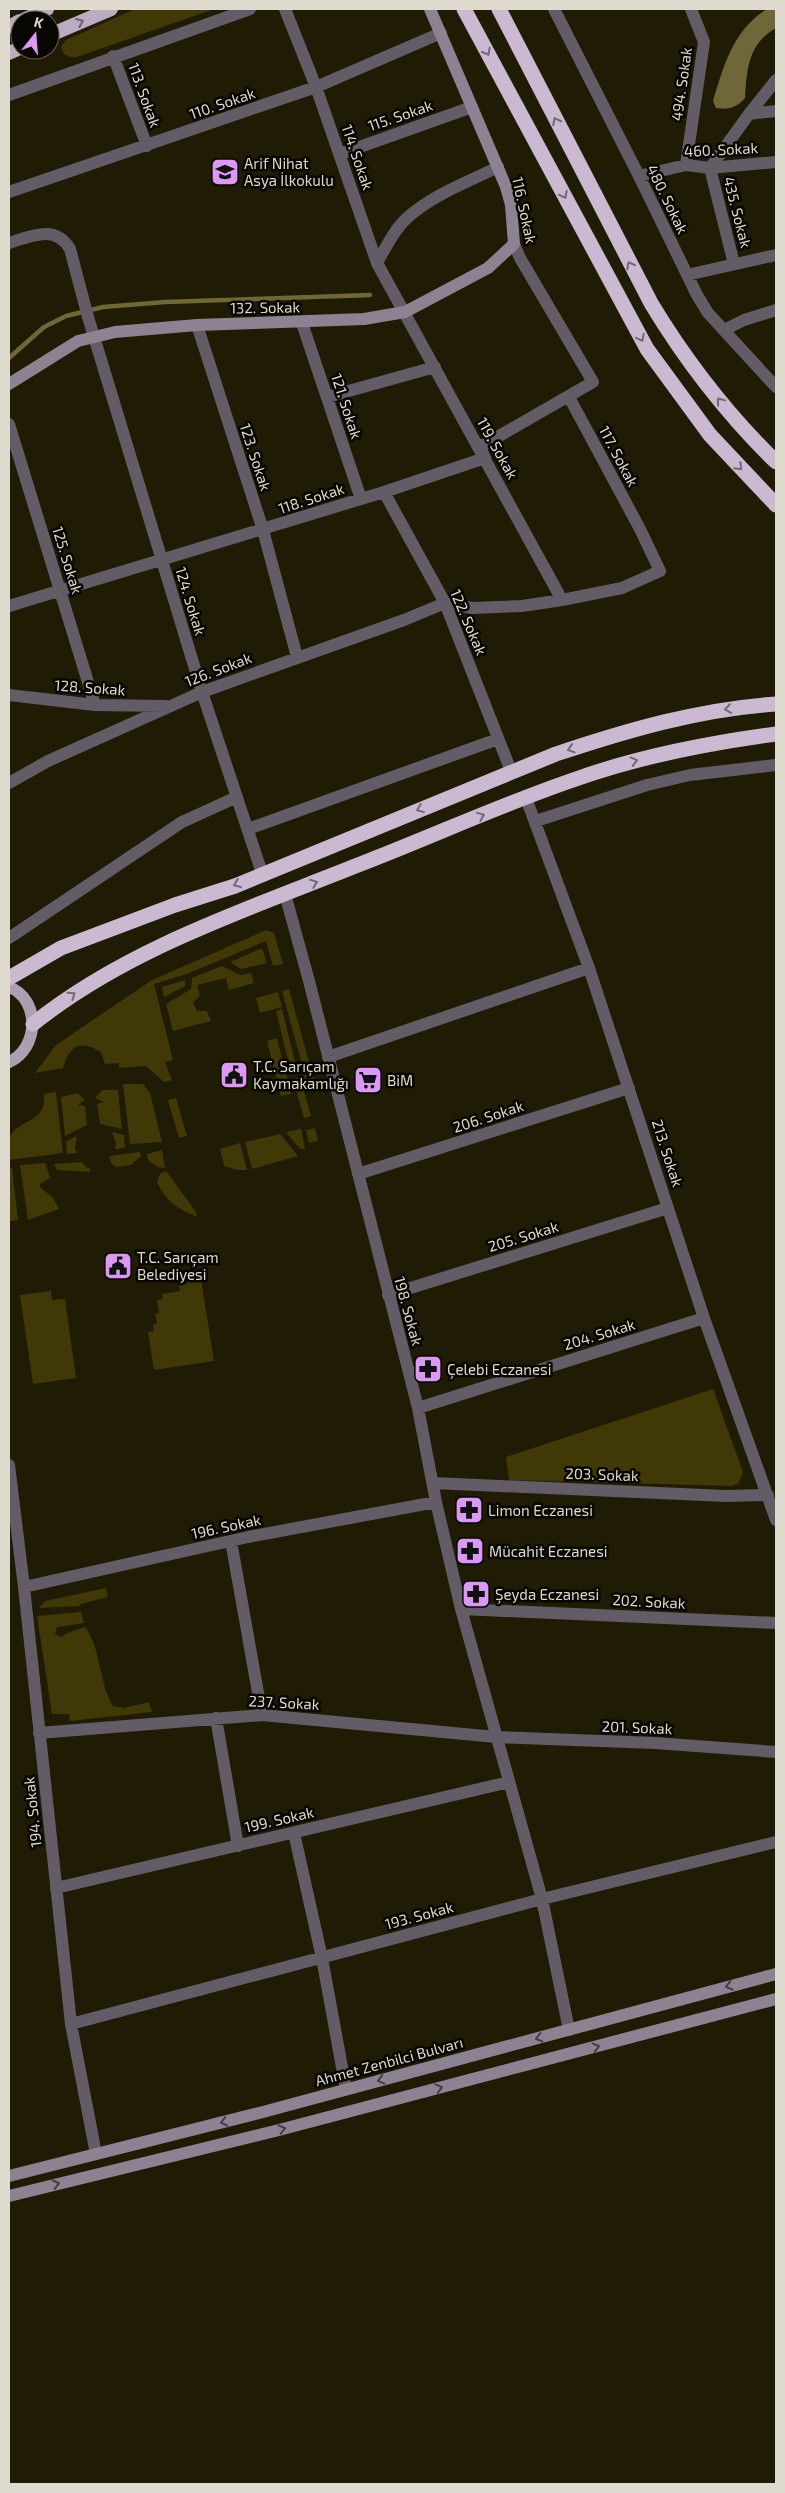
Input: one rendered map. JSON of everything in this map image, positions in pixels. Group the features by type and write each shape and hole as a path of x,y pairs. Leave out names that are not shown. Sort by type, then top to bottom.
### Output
{"highway":[{"path":"60,31 110,9"},
{"path":"464,9 647,349 710,435 776,505"},
{"path":"499,9 655,311 724,406 776,462"},
{"path":"759,705 776,694"},
{"path":"9,978 61,948 175,905 235,886 262,873 511,771 594,742 657,723 703,712 776,704"},
{"path":"33,1024 58,1004 102,976 210,925 577,778 634,761 733,740 776,734"}],"main road":[{"name":"116. Sokak","path":"430,9 498,166 511,205 514,244"},
{"name":"132. Sokak","path":"9,384 78,341 115,332 197,325 302,323 364,319 405,312 422,305 488,268 514,244"},
{"path":"9,987 23,998 31,1010 33,1024 31,1038 24,1051 9,1062"},
{"name":"Ahmet Zenbilci Bulvarı","path":"9,2176 346,2089 776,1974"},
{"path":"9,2196 280,2130 776,1998"}],"street":[{"path":"9,95 113,56 250,9"},
{"name":"114. Sokak","path":"285,9 316,87 377,262 405,312"},
{"name":"480. Sokak","path":"554,9 639,176 696,295 724,330 776,387"},
{"name":"494. Sokak","path":"686,166 704,42 691,9"},
{"name":"110. Sokak","path":"9,192 316,87 441,34"},
{"name":"113. Sokak","path":"113,56 147,146"},
{"path":"710,168 776,80"},
{"name":"115. Sokak","path":"340,154 472,107"},
{"path":"749,114 776,111"},
{"name":"460. Sokak","path":"639,176 686,166 710,168 776,162"},
{"path":"377,262 396,231 414,212 434,199 498,166"},
{"name":"435. Sokak","path":"710,168 734,264"},
{"name":"124. Sokak","path":"9,243 45,233 57,235 65,240 75,264 88,317 202,692 262,873"},
{"name":"116. Sokak","path":"514,244 520,258 593,382 569,397"},
{"path":"687,275 776,255"},
{"path":"724,330 744,320 776,310"},
{"name":"119. Sokak","path":"405,312 562,600"},
{"name":"121. Sokak","path":"302,323 361,499"},
{"name":"123. Sokak","path":"197,325 263,530 297,657"},
{"path":"327,397 435,367"},
{"path":"480,448 569,397"},
{"name":"117. Sokak","path":"562,600 622,588 660,571 569,397"},
{"name":"125. Sokak","path":"9,424 95,705"},
{"name":"118. Sokak","path":"9,606 384,492 485,458 480,448"},
{"name":"122. Sokak","path":"384,492 445,603 511,771"},
{"path":"445,603 472,608 522,606 562,600"},
{"name":"126. Sokak","path":"9,783 48,761 202,692 404,620 445,603"},
{"name":"128. Sokak","path":"9,695 95,705 170,706"},
{"path":"248,829 498,739"},
{"path":"536,821 647,785 690,775 776,765"},
{"path":"9,938 182,822 237,797"},
{"name":"213. Sokak","path":"526,798 589,968 704,1318 776,1520"},
{"name":"198. Sokak","path":"284,894 418,1408 434,1483 436,1502 461,1609 542,1899 569,2030"},
{"path":"328,1057 589,968"},
{"name":"206. Sokak","path":"358,1174 629,1088"},
{"name":"205. Sokak","path":"388,1295 668,1208"},
{"name":"204. Sokak","path":"418,1408 704,1318"},
{"name":"194. Sokak","path":"9,1465 24,1586 71,2024 96,2154"},
{"name":"203. Sokak","path":"434,1483 726,1496 768,1495"},
{"name":"196. Sokak","path":"24,1586 230,1541 436,1502"},
{"path":"230,1541 262,1715"},
{"name":"202. Sokak","path":"461,1609 776,1622"},
{"name":"237. Sokak","path":"39,1733 262,1715 496,1737"},
{"path":"216,1718 238,1846"},
{"name":"201. Sokak","path":"496,1737 655,1743 776,1752"},
{"name":"199. Sokak","path":"56,1888 509,1782"},
{"path":"294,1833 322,1958 346,2089"},
{"name":"193. Sokak","path":"71,2024 542,1899 776,1842"}],"shaded area":[{"path":"135,9 214,9 77,57 70,57 64,54 61,47 66,40"},
{"path":"767,9 776,9 776,28 767,34 754,50 748,67 745,98 732,108 716,108 713,101 731,49 746,27"},
{"path":"266,930 274,933 283,964 273,966 266,941 184,975 154,984 173,1060 165,1062 172,1080 164,1082 146,1066 119,1068 119,1063 105,1064 101,1052 87,1046 76,1047 72,1050 65,1060 63,1068 35,1073 56,1045 152,980"},
{"path":"262,948 267,963 241,969 230,962"},
{"path":"222,966 240,975 251,973 254,983 229,990 226,978 197,985 200,996 193,1002 197,1011 207,1011 211,1021 173,1031 166,1004 191,989 192,978"},
{"path":"185,980 185,986 164,997 162,987"},
{"path":"289,989 315,1084 303,1088 311,1116 304,1118 293,1079 305,1075 282,991"},
{"path":"278,992 282,1007 260,1013 256,998"},
{"path":"282,1009 297,1070 291,1072 276,1011"},
{"path":"277,1038 291,1094 281,1096 267,1041"},
{"path":"123,1084 143,1084 150,1093 162,1142 130,1144"},
{"path":"102,1090 118,1090 122,1129 100,1124 97,1104 104,1102 95,1098"},
{"path":"56,1092 63,1153 9,1160 8,1142 12,1133 41,1112 44,1104 44,1094"},
{"path":"77,1093 85,1100 78,1105 85,1106 87,1125 65,1136 61,1097"},
{"path":"176,1098 187,1136 179,1138 168,1100"},
{"path":"315,1128 318,1141 309,1143 306,1130"},
{"path":"301,1129 305,1149 300,1149 286,1132"},
{"path":"112,1132 124,1135 125,1148 115,1149 116,1143"},
{"path":"280,1134 298,1156 252,1169 245,1142"},
{"path":"77,1136 75,1148 77,1153 67,1154 66,1141"},
{"path":"240,1143 247,1170 237,1170 224,1166 220,1149"},
{"path":"162,1150 165,1168 158,1167 148,1160 147,1154"},
{"path":"140,1152 141,1156 131,1165 116,1167 111,1163 109,1156"},
{"path":"82,1162 86,1167 90,1168 90,1172 57,1170 54,1164"},
{"path":"45,1163 50,1178 40,1184 40,1187 53,1198 59,1209 28,1220 20,1165"},
{"path":"12,1167 18,1220 9,1221 9,1168"},
{"path":"166,1171 198,1217 179,1208 164,1195 157,1182 160,1174"},
{"path":"200,1273 214,1361 154,1370 148,1332 154,1331 153,1324 157,1324 155,1314 159,1313 157,1300 163,1299 162,1294 180,1291 179,1285 188,1284 187,1275"},
{"path":"51,1291 52,1300 65,1299 76,1378 33,1384 20,1295"},
{"path":"713,1389 743,1472 739,1483 732,1486 509,1480 506,1457"},
{"path":"106,1588 108,1597 79,1606 39,1608 45,1601"},
{"path":"81,1612 84,1623 57,1627 55,1634 62,1637 67,1633 85,1627 94,1646 108,1696 113,1706 124,1708 149,1702 152,1712 70,1721 69,1714 52,1714 37,1616"}],"waterway":[{"path":"9,358 44,327 66,316 103,307 165,302 370,295"}],"place":[{"name":"Arif Nihat Asya İlkokulu","path":"225,172"},
{"name":"T.C. Sarıçam Kaymakamlığı","path":"234,1075"},
{"name":"BiM","path":"368,1080"},
{"name":"T.C. Sarıçam Belediyesi","path":"118,1266"},
{"name":"Çelebi Eczanesi","path":"428,1369"},
{"name":"Limon Eczanesi","path":"469,1510"},
{"name":"Mücahit Eczanesi","path":"470,1551"},
{"name":"Şeyda Eczanesi","path":"476,1594"}]}
